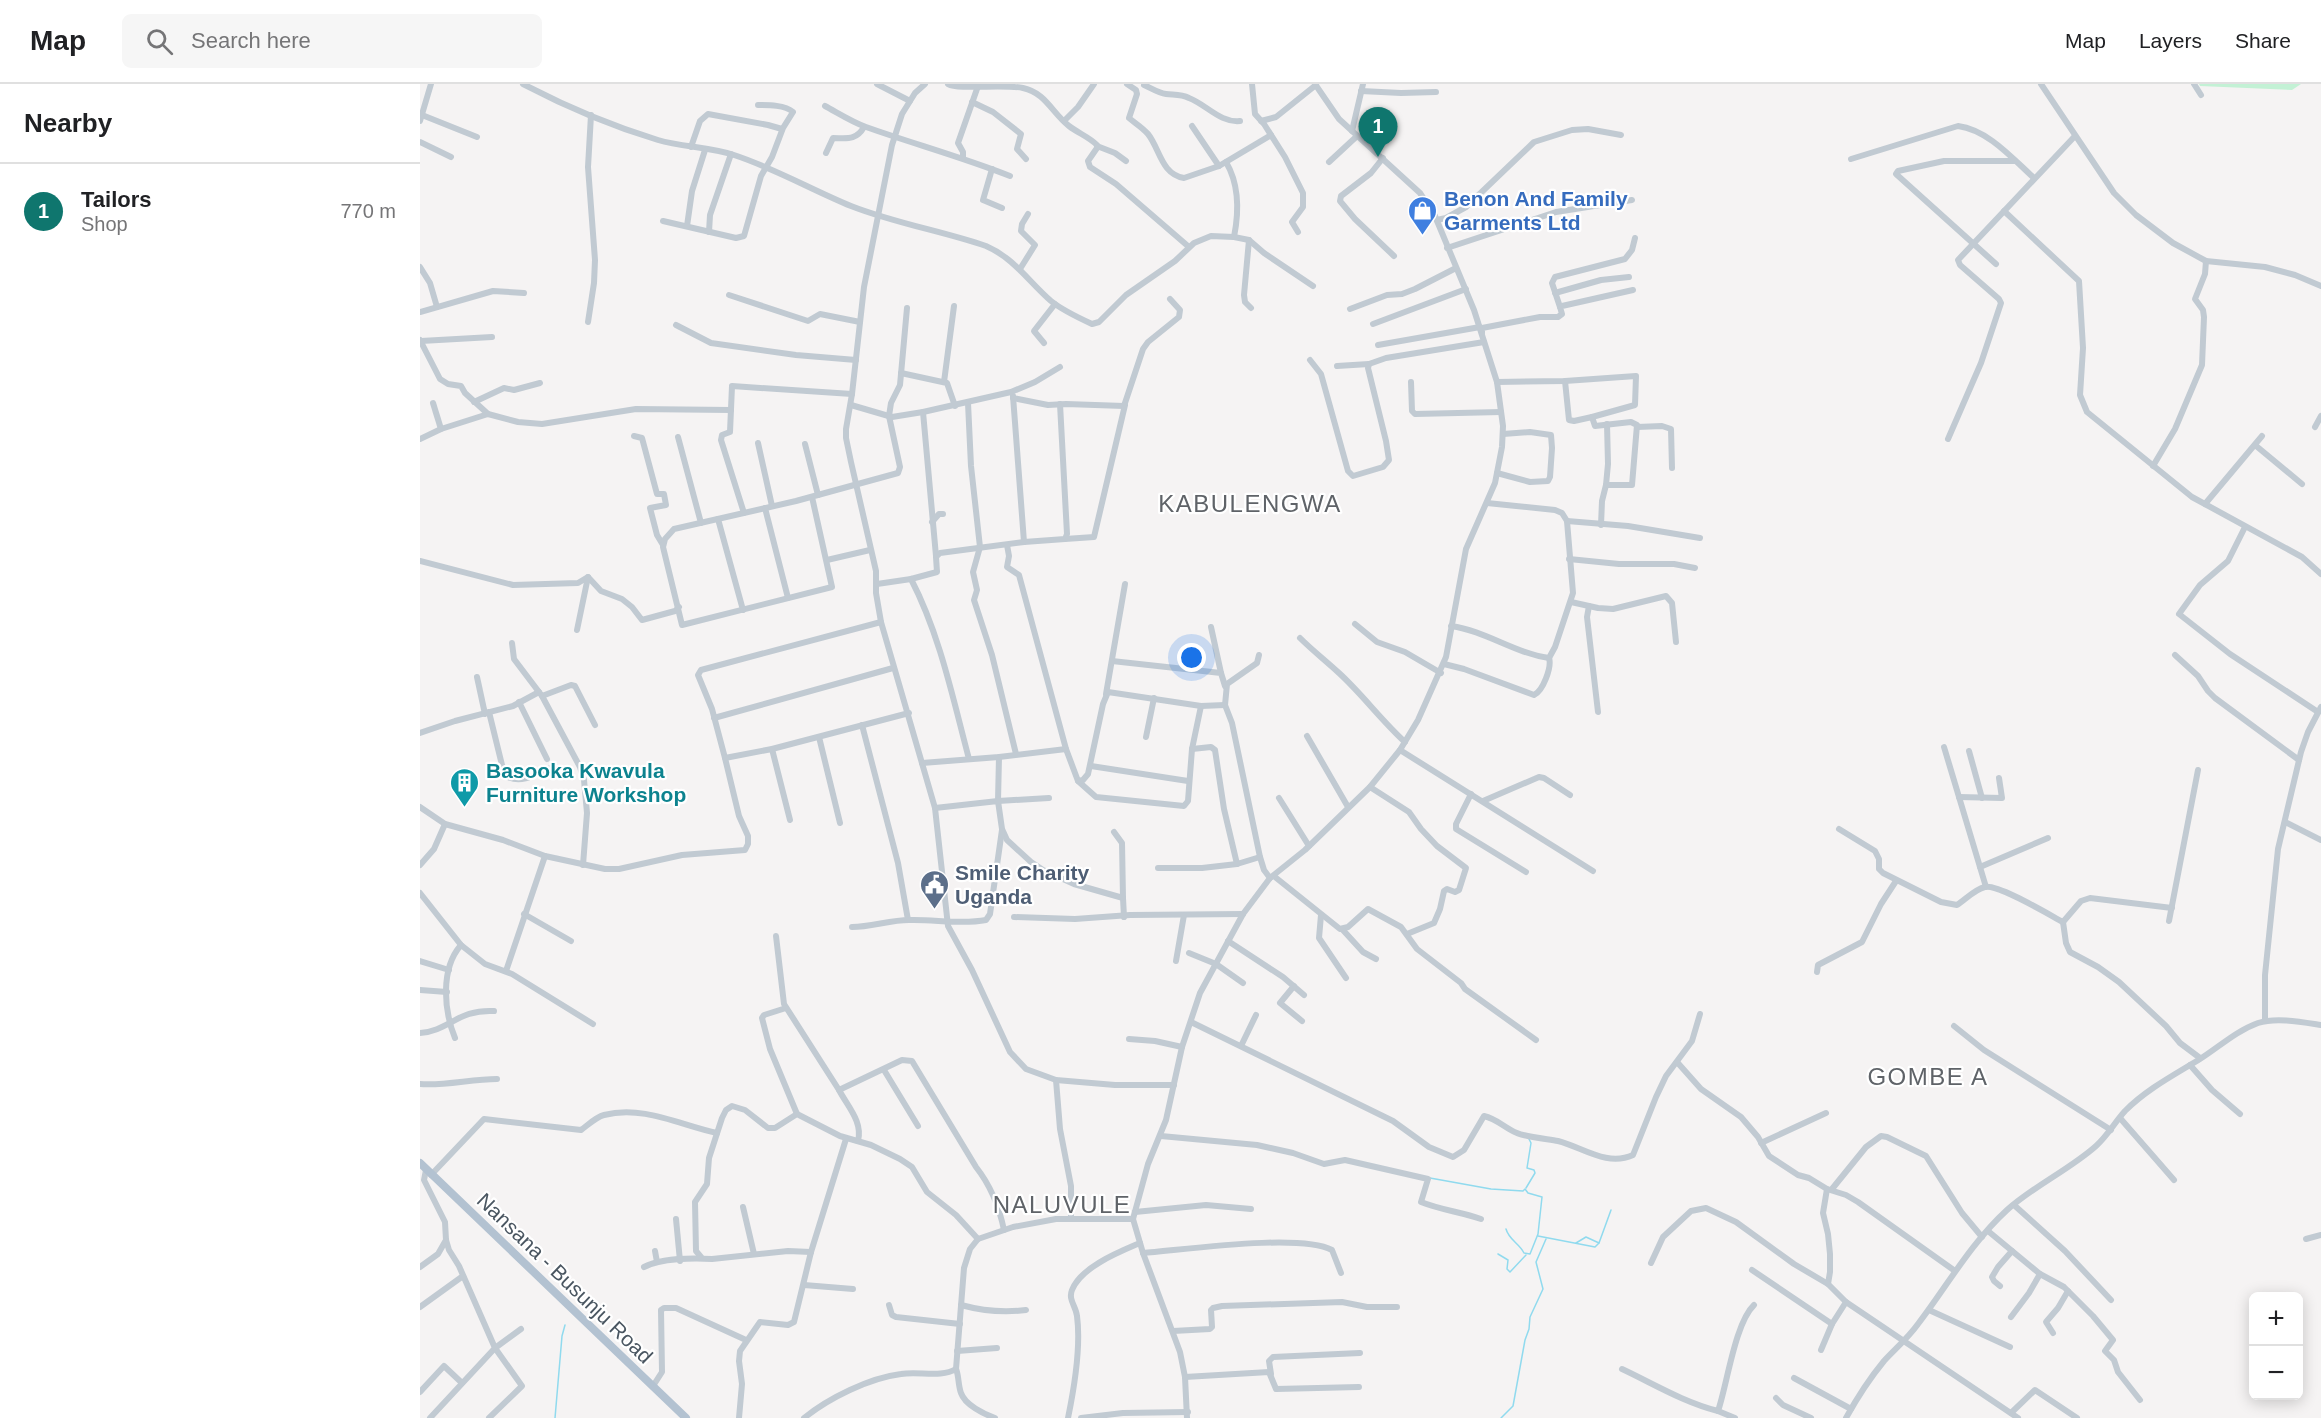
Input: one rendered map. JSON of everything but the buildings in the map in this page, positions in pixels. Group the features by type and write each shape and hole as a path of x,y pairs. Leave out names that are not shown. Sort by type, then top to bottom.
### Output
{"main road":[{"name":"Nansana - Busunju Road","path":"420,1163 686,1418"}],"street":[{"path":"431,84 421,118 477,137"},
{"path":"523,84 591,115 649,137 731,154 879,216 996,250 1020,269 1055,304 1088,322 1096,324 1126,295 1175,261 1189,247 1211,236 1249,240 1264,253 1313,286"},
{"path":"876,84 910,101"},
{"path":"925,84 910,101 894,136 864,287 846,438 876,571 876,593 881,622 935,807 948,922 951,934 972,970 1010,1052 1026,1069 1056,1080 1115,1085 1174,1085"},
{"path":"948,84 954,87 1022,86 1042,96 1064,122 1094,141 1097,146 1115,153 1126,161"},
{"path":"1064,122 1094,84"},
{"path":"1127,84 1137,92"},
{"path":"1240,121 1231,122 1220,117 1209,107 1190,98 1164,93 1144,84 1137,92 1129,118 1149,135 1157,155 1172,173 1184,178 1219,166 1271,135"},
{"path":"1252,84 1254,110 1271,135 1303,193 1302,207 1292,222 1298,232"},
{"path":"2041,84 2107,184 2131,210 2181,249 2206,261 2258,265 2295,275 2321,286"},
{"path":"2194,84 2201,95"},
{"path":"1081,1418 1123,1413 1187,1415 1185,1377 1173,1331 1143,1253 1134,1215 1148,1164 1161,1136 1182,1047 1200,993 1243,914 1272,877 1309,846 1370,787 1400,750 1418,720 1444,664 1466,549 1487,503 1497,473 1503,434 1497,382 1481,330 1437,220 1425,198 1339,119 1316,85 1276,117 1261,121"},
{"path":"963,158 963,152 958,143 978,86"},
{"path":"1329,162 1354,134 1362,87 1401,93 1436,92"},
{"path":"972,102 993,112 1022,134 1017,149 1026,159"},
{"path":"663,221 736,238 744,236 760,176 772,157 782,129 794,110 758,105"},
{"path":"825,106 864,127 963,158 1010,176"},
{"path":"691,147 700,121 708,114 768,124 782,129"},
{"path":"588,322 595,260 588,166 591,115"},
{"path":"1192,126 1219,166"},
{"path":"1851,159 1958,126 1969,128 1988,139 2034,178"},
{"path":"826,153 833,138 852,139 864,127"},
{"path":"1437,220 1446,218 1466,207 1534,142 1572,130 1587,129 1621,135"},
{"path":"1948,439 1981,363 2001,303 1999,298 1959,263 1961,255 2075,136"},
{"path":"420,142 451,157"},
{"path":"1097,146 1088,160 1090,167 1116,184 1189,247"},
{"path":"687,226 692,191 705,150"},
{"path":"709,232 710,215 731,154"},
{"path":"1383,158 1371,173 1340,199 1347,212 1394,256"},
{"path":"1996,264 1897,177 1897,172 1944,161 2015,161"},
{"path":"1226,162 1231,171 1237,209 1234,237"},
{"path":"992,169 983,200 1002,208"},
{"path":"1447,248 1556,212 1632,200"},
{"path":"2004,211 2079,281 2083,348 2080,395 2084,407 2092,417 2192,497 2302,557 2321,574"},
{"path":"1020,269 1035,245 1021,231 1028,214"},
{"path":"1378,345 1481,330 1540,316 1560,316 1560,307 1552,283 1555,277 1624,259 1632,250 1635,238"},
{"path":"1249,240 1244,295 1245,302 1251,308"},
{"path":"2153,466 2175,429 2202,365 2204,317 2203,310 2195,299 2205,274 2206,261"},
{"path":"420,267 430,283 437,307"},
{"path":"1350,309 1386,295 1408,291 1456,268"},
{"path":"1555,293 1603,279 1629,277"},
{"path":"1373,324 1466,289"},
{"path":"1560,307 1633,290"},
{"path":"420,312 493,291 524,293"},
{"path":"729,295 808,321 820,314 860,322"},
{"path":"936,556 940,553 980,547 1094,537 1125,405 1143,349 1148,342 1179,317 1180,310 1170,299"},
{"path":"1044,343 1034,331 1055,304"},
{"path":"944,382 954,306"},
{"path":"663,545 674,529 815,496 898,472 900,467 889,416 891,403 900,385 902,373 907,308"},
{"path":"676,325 711,344 856,360"},
{"path":"492,337 420,341 440,379 448,384 461,386 465,393 488,414 518,422 542,424 636,410 731,410"},
{"path":"1337,366 1369,364 1386,358 1484,342"},
{"path":"1310,360 1321,374 1348,471 1353,476 1383,467 1389,460 1369,364"},
{"path":"851,405 889,416 923,412 1012,395 1060,367"},
{"path":"902,373 944,382 948,385 955,406"},
{"path":"1497,382 1565,381 1636,376 1635,405 1592,417 1569,420 1565,381"},
{"path":"1410,382 1412,411 1415,414 1501,412"},
{"path":"474,402 504,388 514,390 540,383"},
{"path":"744,513 721,440 722,435 730,432 730,388 733,385 852,394"},
{"path":"1012,395 1048,405 1120,408 1125,405"},
{"path":"1012,395 1024,542"},
{"path":"433,403 441,429"},
{"path":"968,403 971,466 980,547 973,572 977,590 974,600 992,655 1016,754"},
{"path":"1060,404 1067,534 1065,539"},
{"path":"877,584 937,572 923,412"},
{"path":"420,440 441,429 488,414"},
{"path":"2315,427 2321,416"},
{"path":"1592,417 1595,426 1631,422 1637,427 1632,485 1606,485"},
{"path":"1601,525 1608,465 1607,424"},
{"path":"1637,427 1662,426 1671,429 1672,468"},
{"path":"1497,473 1530,482 1548,481 1550,477 1551,435 1530,432 1503,434"},
{"path":"634,436 642,438 657,494 664,494 666,505 650,508 657,535 663,545 684,626 832,586 805,444"},
{"path":"2205,504 2262,436"},
{"path":"678,437 701,523"},
{"path":"758,443 788,598"},
{"path":"2255,445 2302,484"},
{"path":"1444,664 1534,695 1540,692 1550,663 1549,658 1571,602 1573,584 1567,521 1564,516 1555,510 1487,503"},
{"path":"932,522 939,514 943,514"},
{"path":"718,519 743,610"},
{"path":"1567,521 1628,526 1700,538"},
{"path":"2245,526 2228,561 2200,585 2179,614 2230,654 2320,709 2308,732 2299,760 2274,877 2265,975 2265,1021"},
{"path":"1007,544 1009,556 1007,567 1019,576 1066,749 1078,781 1096,797 1186,805 1192,749 1201,706"},
{"path":"827,560 870,550"},
{"path":"1569,559 1619,564 1674,564 1695,568"},
{"path":"420,561 513,585 578,583 588,577"},
{"path":"588,577 601,591 622,599 632,607 640,620 675,611 679,607"},
{"path":"577,630 588,577"},
{"path":"911,579 945,668 969,759"},
{"path":"1078,781 1086,778 1091,766 1125,584"},
{"path":"1571,602 1613,609 1666,596 1672,603 1676,642"},
{"path":"1589,606 1587,617 1598,712"},
{"path":"420,807 445,824 584,865 619,869 682,855 745,850 748,836 739,816 714,717 698,675 701,670 881,622"},
{"path":"1355,624 1377,642 1405,652 1441,673"},
{"path":"1451,626 1476,630 1520,651 1536,657 1549,658"},
{"path":"1211,627 1225,686 1225,705 1232,723 1264,870 1342,929 1363,952 1376,959"},
{"path":"1300,638 1339,673 1386,725 1405,742"},
{"path":"512,643 514,659 540,694 576,755 584,780 587,813 584,865"},
{"path":"1225,686 1257,663 1259,655"},
{"path":"2175,655 2198,676 2215,698 2299,760"},
{"path":"1112,661 1221,673"},
{"path":"714,717 893,668"},
{"path":"477,676 502,765 508,777 516,780 530,778 553,767"},
{"path":"420,733 513,706 540,694 571,685 575,686 595,725"},
{"path":"1106,695 1111,692 1201,706 1225,705"},
{"path":"1146,737 1154,698"},
{"path":"519,702 547,759"},
{"path":"725,758 819,737 909,713"},
{"path":"862,725 898,863 908,920"},
{"path":"1307,735 1348,807"},
{"path":"819,737 840,823"},
{"path":"1192,749 1211,747 1215,750 1224,809 1236,864"},
{"path":"1944,747 1986,887"},
{"path":"772,748 790,820"},
{"path":"922,763 1066,749"},
{"path":"1400,750 1593,871"},
{"path":"1969,751 1982,798"},
{"path":"999,757 998,801 1006,840 1043,870 1078,885 1122,898"},
{"path":"1091,766 1188,782"},
{"path":"2169,921 2198,770"},
{"path":"1483,801 1539,777 1570,795"},
{"path":"1959,797 2002,798 1999,778"},
{"path":"1370,787 1413,816 1421,829 1437,846 1466,868 1459,890 1444,891 1434,923 1407,934"},
{"path":"1471,794 1458,818 1456,829 1526,873"},
{"path":"935,807 1049,798"},
{"path":"1279,798 1309,846"},
{"path":"2284,822 2321,840"},
{"path":"420,865 434,849 445,824"},
{"path":"852,927 870,927 908,920 982,921 989,916 1002,829"},
{"path":"1839,829 1875,851 1880,859 1880,871 1941,902 1954,905 1986,887 2001,890 2063,922"},
{"path":"1114,832 1122,843 1124,916"},
{"path":"1980,867 2048,838"},
{"path":"506,971 545,855"},
{"path":"1158,868 1220,867 1260,857"},
{"path":"1817,972 1818,965 1827,959 1862,942 1881,904 1896,881"},
{"path":"420,893 461,945 485,964 506,971 593,1024"},
{"path":"2172,908 2090,898 2081,901 2063,922 2066,943 2070,952 2119,982 2166,1026 2180,1043 2200,1059"},
{"path":"1342,929 1348,927 1368,909 1397,924 1417,949 1461,983 1465,989 1536,1040"},
{"path":"524,914 571,941"},
{"path":"1014,918 1075,919 1243,914"},
{"path":"1176,961 1184,915"},
{"path":"1321,915 1319,938 1346,978"},
{"path":"776,936 786,1008 858,1122 861,1130 858,1141"},
{"path":"1228,941 1304,995"},
{"path":"455,1038 449,1022 447,992 451,961 461,945"},
{"path":"1189,953 1216,964 1243,983"},
{"path":"420,961 449,970"},
{"path":"1294,986 1280,1003 1302,1022"},
{"path":"420,990 447,992"},
{"path":"786,1008 764,1015 762,1018 770,1049 797,1114 846,1139 858,1141 907,1163 927,1192 956,1215 978,1239"},
{"path":"420,1033 442,1028 470,1012 495,1011"},
{"path":"1191,1022 1393,1121 1429,1147 1454,1157 1464,1150 1484,1116 1492,1118 1518,1134 1555,1141 1609,1159 1626,1159 1633,1155 1637,1148 1666,1076 1692,1041 1700,1014"},
{"path":"1241,1046 1256,1015"},
{"path":"1846,1418 1882,1364 1929,1310 1955,1271 1982,1237 2014,1205 2076,1162 2150,1090 2231,1037 2265,1021 2321,1025"},
{"path":"1954,1026 1984,1050 2111,1130"},
{"path":"1129,1039 1155,1041 1182,1047"},
{"path":"839,1090 902,1060 909,1059 915,1063 976,1167 986,1180 1001,1214 1004,1230"},
{"path":"1677,1062 1701,1089 1741,1117 1769,1156 1798,1175 1858,1202 1955,1271"},
{"path":"2190,1065 2240,1114"},
{"path":"884,1070 918,1126"},
{"path":"420,1084 435,1085 478,1079 497,1079"},
{"path":"1056,1080 1060,1129 1071,1186 1071,1218"},
{"path":"701,1257 696,1251 695,1202 707,1184 709,1158 723,1113 732,1106 742,1108 768,1128 775,1128 797,1114"},
{"path":"489,1418 522,1386 495,1348 446,1240 446,1222 424,1180 428,1173 484,1119 581,1130 602,1115 629,1112 650,1113 682,1125 717,1133"},
{"path":"1761,1143 1826,1113"},
{"path":"2120,1118 2174,1180"},
{"path":"1161,1136 1257,1145 1293,1153 1324,1164 1346,1160 1427,1178 1429,1181 1421,1202 1436,1209 1451,1210 1482,1218"},
{"path":"1828,1284 1830,1254 1823,1213 1829,1189 1866,1147 1881,1136 1926,1156 1962,1213 1982,1237"},
{"path":"739,1418 742,1384 740,1351 757,1323 762,1321 792,1325 797,1316 811,1252 846,1139"},
{"path":"995,1418 964,1400 960,1392 956,1369 967,1257 978,1239 1027,1224 1071,1218 1091,1220 1206,1205 1251,1209"},
{"path":"2014,1205 2065,1251 2111,1300"},
{"path":"742,1207 754,1254"},
{"path":"1651,1263 1663,1237 1691,1211 1706,1208 1736,1222 1794,1264 1828,1284 1846,1302 2018,1418"},
{"path":"676,1219 680,1261"},
{"path":"1988,1231 2040,1274 2068,1291 2093,1316 2112,1340 2105,1351 2114,1360 2118,1372 2140,1400"},
{"path":"2306,1239 2321,1235"},
{"path":"420,1266 438,1254 446,1240"},
{"path":"1068,1418 1073,1392 1078,1328 1076,1311 1071,1298 1073,1287 1096,1265 1140,1243"},
{"path":"1143,1253 1270,1243 1317,1244 1332,1250 1341,1273"},
{"path":"655,1251 657,1262"},
{"path":"2000,1286 1992,1277 2012,1251"},
{"path":"644,1267 657,1262 701,1257 710,1259 754,1254 811,1252"},
{"path":"1752,1270 1832,1324"},
{"path":"2011,1317 2040,1274"},
{"path":"420,1307 463,1276"},
{"path":"804,1286 853,1289"},
{"path":"2053,1333 2046,1323 2068,1291"},
{"path":"1173,1331 1210,1329 1212,1327 1211,1310 1222,1306 1342,1302 1367,1307 1397,1307"},
{"path":"1821,1350 1832,1324 1846,1302"},
{"path":"889,1305 891,1315 896,1317 960,1324"},
{"path":"961,1305 1008,1312 1026,1310"},
{"path":"1718,1412 1740,1331 1746,1316 1754,1305"},
{"path":"653,1386 662,1372 661,1310 664,1308 676,1308 746,1340"},
{"path":"1929,1310 2010,1347"},
{"path":"430,1418 495,1348 521,1329"},
{"path":"957,1351 997,1348"},
{"path":"1359,1387 1278,1389 1274,1386 1269,1361 1273,1357 1360,1353"},
{"path":"420,1392 444,1366 462,1383"},
{"path":"804,1418 836,1397 881,1378 902,1374 942,1373 956,1369"},
{"path":"1622,1369 1680,1399 1735,1418"},
{"path":"1185,1377 1264,1372 1271,1374"},
{"path":"1794,1378 1851,1409"},
{"path":"2011,1413 2035,1390 2077,1418"},
{"path":"1776,1398 1783,1405 1811,1418"}],"green space":[{"path":"2199,84 2301,84 2292,90 2200,86"}],"waterway":[{"path":"1526,1188 1535,1173 1534,1170 1527,1168 1531,1143 1529,1139"},
{"path":"1430,1178 1491,1189 1523,1191 1525,1189 1528,1193 1542,1197 1538,1234 1530,1254 1524,1253 1506,1229"},
{"path":"1576,1243 1586,1237 1599,1243 1611,1210"},
{"path":"1538,1236 1595,1247 1599,1243"},
{"path":"1501,1418 1513,1406 1530,1317 1543,1289 1536,1262 1546,1239"},
{"path":"1498,1254 1508,1260 1507,1269 1510,1272 1526,1255"},
{"path":"555,1418 562,1336 565,1325"}],"place":[{"name":"Tailors","path":"1378,157"},
{"name":"Benon And Family Garments Ltd","path":"1423,236"},
{"name":"Basooka Kwavula Furniture Workshop","path":"465,808"},
{"name":"Smile Charity Uganda","path":"934,910"}],"district":[{"name":"KABULENGWA","path":"1250,503"},
{"name":"GOMBE A","path":"1928,1076"},
{"name":"NALUVULE","path":"1062,1204"}]}
